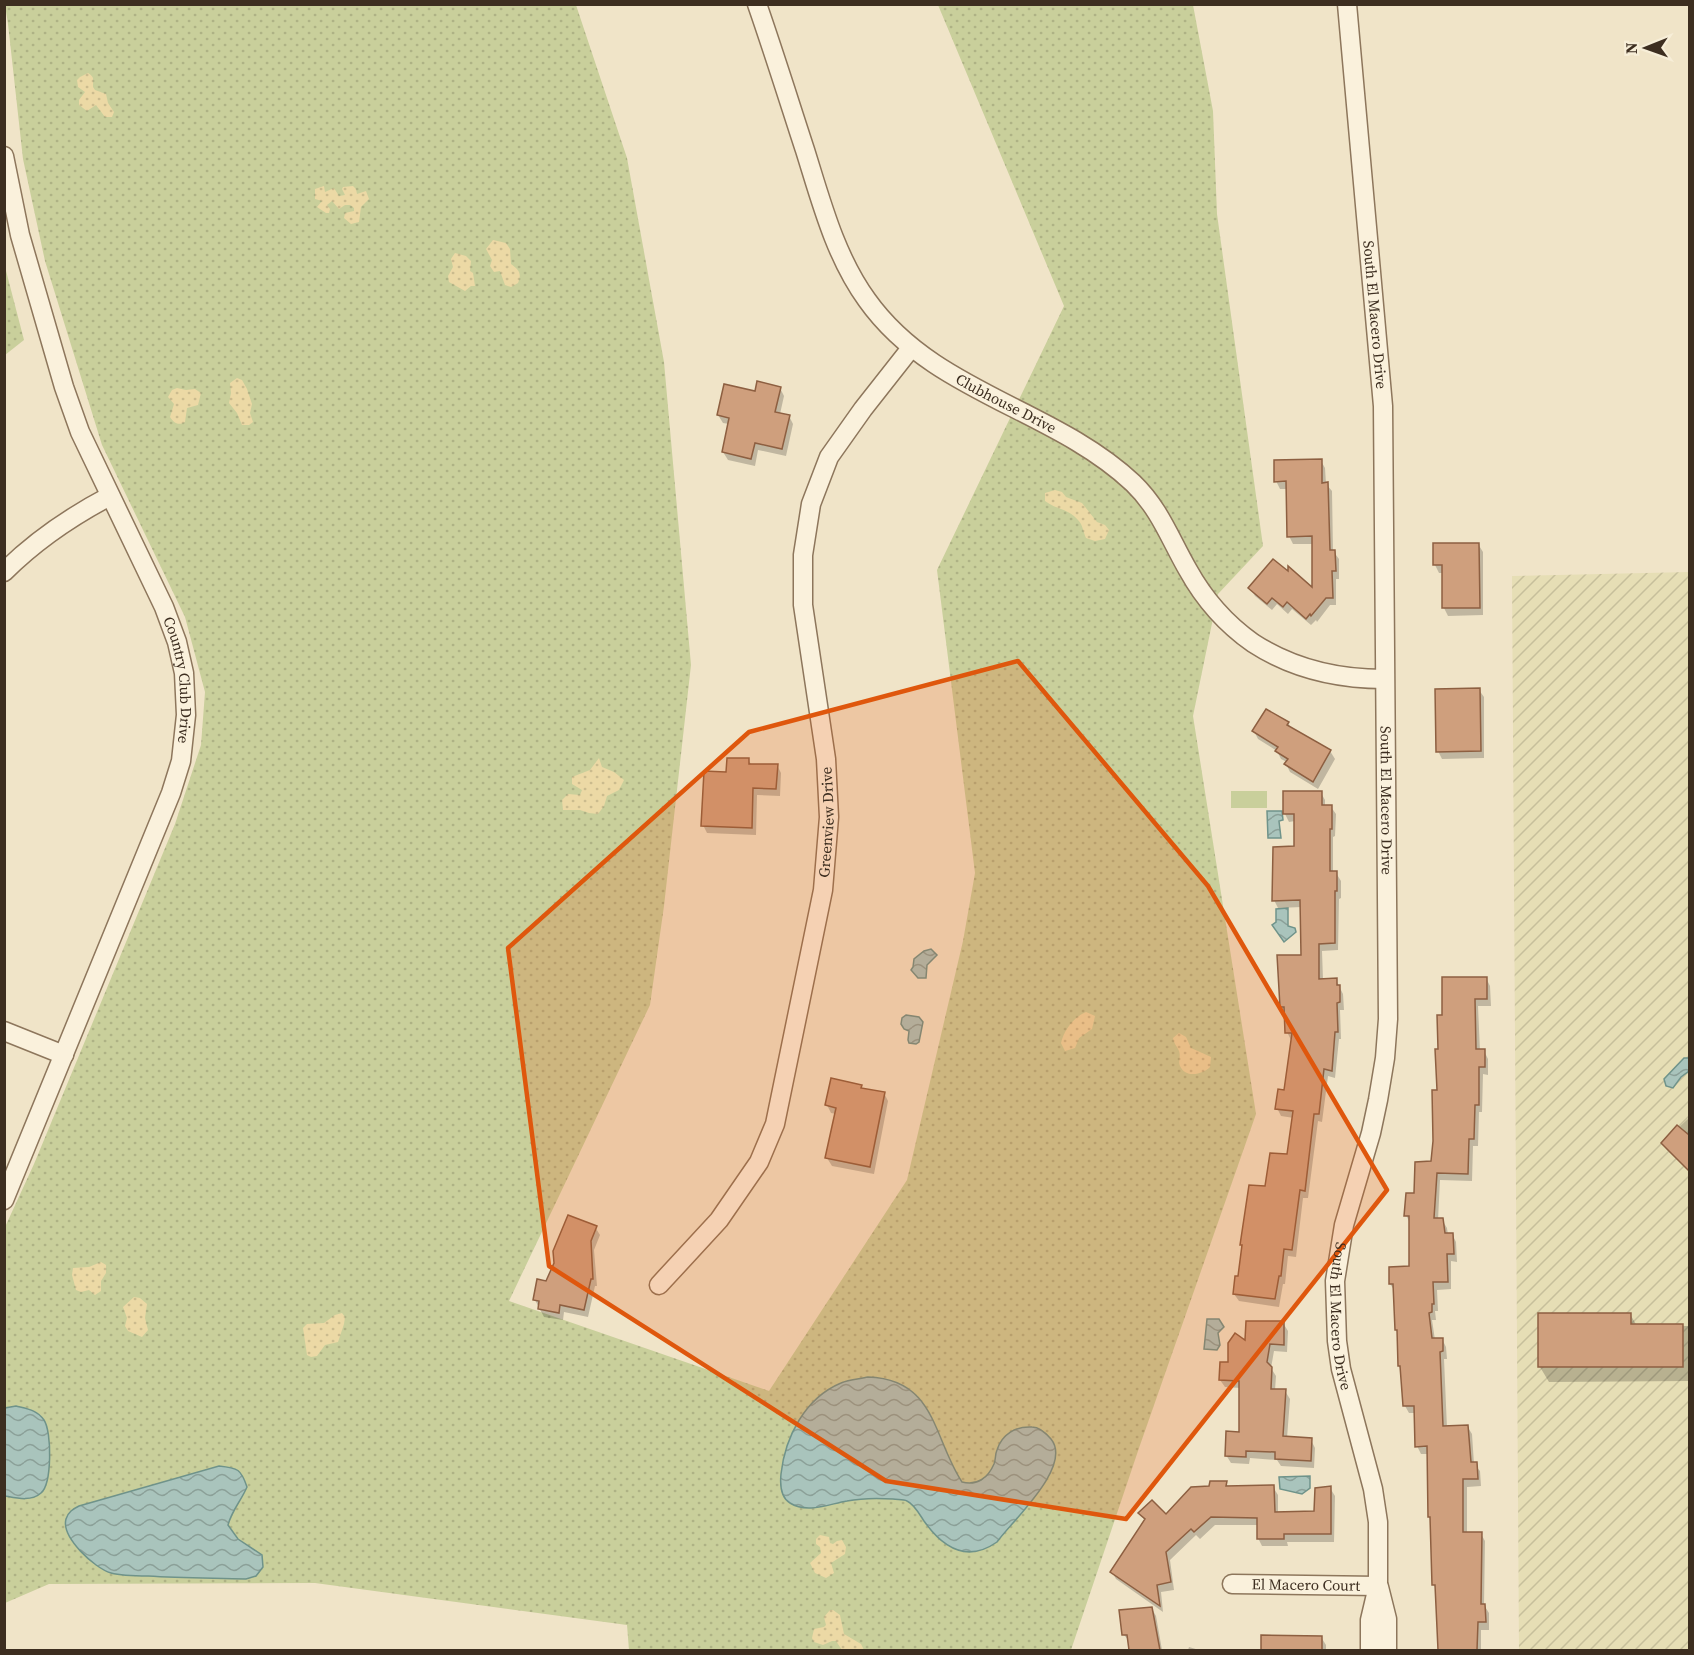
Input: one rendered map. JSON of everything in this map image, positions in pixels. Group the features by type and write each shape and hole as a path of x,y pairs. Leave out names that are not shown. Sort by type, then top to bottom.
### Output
{"street":[{"name":"Clubhouse Drive","path":"757,4 833,237 854,281 881,318 911,348 946,373 1080,445 1133,484 1153,506 1166,526 1199,589 1230,625 1250,641 1272,655 1303,668 1347,678 1384,679"},
{"name":"South El Macero Drive","path":"1347,4 1383,406 1384,679 1389,968 1386,1048 1371,1133 1344,1225 1335,1281 1335,1312 1341,1369 1364,1451 1375,1497 1378,1522 1378,1586 1370,1620 1370,1650"},
{"name":"Country Club Drive","path":"4,156 20,235 64,387 80,432 164,608 177,642 184,673 186,715 181,761 171,794 4,1200"},
{"name":"Greenview Drive","path":"659,1286 719,1220 759,1162 775,1124 823,890 829,817 826,759 803,605 803,555 811,504 829,457 911,348"},
{"path":"4,572 22,554 51,532 110,496"},
{"path":"4,1031 64,1055"},
{"name":"El Macero Court","path":"1232,1584 1378,1586"},
{"name":"South El Macero Drive","path":"1378,1586 1387,1619 1387,1650"}],"highlighted area":[{"path":"1018,661 1208,886 1387,1190 1126,1519 886,1481 549,1266 508,948 749,732"}],"shaded area":[{"path":"1689,572 1689,1650 1519,1650 1512,576"}],"green space":[{"path":"5,5 576,5 627,158 664,362 691,665 664,906 650,1005 509,1301 769,1391 907,1180 963,941 975,873 937,570 1064,306 938,5 1193,5 1213,111 1217,214 1263,546 1218,594 1193,716 1256,1114 1071,1650 629,1650 627,1625 315,1583 49,1584 5,1603 5,1227 34,1164 175,824 201,745 205,692 185,617 102,445 45,261 23,159"},
{"path":"4,263 24,340 5,355 4,355"},
{"path":"1231,791 1267,791 1267,808 1231,808"}],"sand":[{"path":"88,73 93,77 95,90 106,94 108,103 114,112 112,117 105,117 96,105 87,111 79,105 79,100 85,92 78,87 77,80"},
{"path":"324,186 325,192 334,188 339,196 345,195 343,187 353,186 357,194 366,191 369,199 361,207 359,222 351,224 344,218 345,213 354,211 350,205 339,209 332,201 327,205 330,209 329,213 317,207 322,201 315,199 315,189"},
{"path":"493,240 506,243 510,249 511,264 519,272 518,283 511,287 505,285 500,271 494,272 490,266 492,260 486,249"},
{"path":"455,253 466,256 471,261 470,271 473,273 475,286 465,291 449,282 448,276 453,267 451,259"},
{"path":"237,378 242,380 252,404 250,413 253,422 249,425 242,425 237,413 229,403 230,383"},
{"path":"195,389 201,393 198,405 187,408 185,422 180,424 170,417 174,404 168,397 172,390"},
{"path":"1055,490 1082,503 1097,522 1105,525 1109,530 1105,539 1095,541 1086,538 1081,524 1074,516 1045,501 1045,493"},
{"path":"599,758 602,767 614,772 624,780 619,790 607,796 598,814 580,810 563,810 562,800 568,794 580,795 582,790 572,784 572,777 590,770"},
{"path":"1086,1012 1095,1016 1092,1029 1079,1038 1075,1048 1065,1051 1061,1043 1064,1033"},
{"path":"1179,1033 1186,1037 1191,1048 1211,1057 1210,1067 1195,1074 1186,1073 1183,1070 1179,1064 1180,1055 1173,1038"},
{"path":"101,1262 106,1265 106,1273 101,1281 101,1291 95,1295 89,1290 81,1292 76,1290 72,1275 73,1268 89,1267"},
{"path":"134,1297 140,1298 147,1304 145,1318 148,1330 142,1337 128,1331 125,1326 127,1318 123,1307"},
{"path":"342,1313 345,1317 338,1342 325,1345 317,1356 307,1355 303,1328 307,1324 324,1323"},
{"path":"820,1535 829,1537 830,1543 833,1544 842,1540 846,1547 845,1554 831,1563 834,1573 826,1578 815,1573 810,1563 821,1553 820,1547 816,1544 816,1539"},
{"path":"830,1610 840,1615 844,1634 861,1644 864,1650 842,1650 836,1641 823,1645 814,1642 812,1638 814,1629 826,1625 824,1617"}],"water":[{"path":"1267,811 1282,811 1283,820 1279,821 1281,838 1268,838"},
{"path":"1288,908 1288,926 1295,928 1296,932 1284,942 1272,925 1276,922 1276,909"},
{"path":"931,949 937,955 927,965 926,978 918,978 911,970 914,959 924,951"},
{"path":"906,1015 919,1017 923,1022 919,1042 916,1044 909,1043 909,1031 901,1024 902,1018"},
{"path":"1684,1058 1689,1058 1689,1071 1673,1088 1666,1086 1664,1079"},
{"path":"1207,1319 1219,1319 1224,1327 1218,1333 1220,1345 1217,1350 1204,1349"},
{"path":"868,1377 890,1380 907,1388 920,1400 930,1414 952,1465 962,1482 977,1482 989,1473 999,1444 1010,1432 1035,1427 1051,1439 1056,1450 1048,1478 997,1542 976,1551 956,1550 939,1539 910,1502 904,1500 858,1499 804,1508 790,1503 784,1497 781,1490 783,1460 799,1420 817,1398 828,1390 844,1382"},
{"path":"16,1406 32,1410 44,1420 47,1426 49,1469 45,1488 33,1498 5,1496 5,1408"},
{"path":"219,1466 238,1470 247,1487 228,1525 238,1539 262,1555 263,1567 256,1576 246,1579 115,1574 96,1565 80,1551 69,1534 66,1519 71,1511 79,1506"},
{"path":"1310,1476 1310,1488 1302,1494 1280,1489 1279,1477"}],"building":[{"path":"757,381 781,387 775,412 790,415 782,449 755,443 751,459 722,452 729,418 717,415 724,384 755,391"},
{"path":"1322,459 1322,483 1328,482 1330,550 1335,550 1336,571 1332,571 1333,598 1326,598 1306,619 1287,602 1283,607 1272,598 1267,604 1248,588 1273,559 1288,571 1288,566 1312,587 1312,536 1287,537 1286,481 1274,482 1274,460"},
{"path":"1433,543 1479,543 1480,608 1442,608 1442,565 1433,565"},
{"path":"1480,688 1481,751 1436,752 1435,689"},
{"path":"1266,709 1289,722 1287,725 1331,750 1313,782 1284,764 1288,759 1275,751 1278,747 1252,731"},
{"path":"727,758 749,758 749,764 778,764 776,789 753,788 752,828 701,826 704,771 726,772"},
{"path":"1283,791 1322,791 1322,805 1332,805 1330,871 1337,871 1335,943 1319,944 1319,979 1337,978 1337,985 1340,985 1340,1002 1337,1003 1338,1032 1335,1032 1332,1071 1324,1069 1319,1114 1314,1114 1305,1191 1300,1190 1292,1250 1284,1249 1281,1276 1279,1276 1275,1299 1233,1294 1235,1276 1238,1276 1249,1185 1265,1186 1270,1153 1287,1154 1293,1111 1275,1109 1278,1089 1284,1090 1292,1033 1285,1033 1284,1007 1280,1007 1277,955 1301,955 1300,900 1272,901 1273,847 1294,846 1294,814 1283,814"},
{"path":"1442,977 1487,977 1487,999 1475,999 1476,1049 1485,1049 1485,1067 1479,1067 1479,1105 1475,1105 1474,1139 1469,1139 1468,1174 1437,1173 1434,1218 1443,1218 1445,1233 1453,1233 1454,1254 1447,1254 1448,1282 1433,1282 1434,1304 1432,1304 1432,1312 1429,1313 1432,1338 1443,1338 1443,1351 1440,1352 1443,1426 1468,1425 1471,1462 1477,1462 1478,1479 1463,1479 1463,1532 1482,1532 1481,1604 1485,1604 1486,1622 1478,1622 1477,1650 1438,1650 1435,1585 1432,1585 1430,1517 1428,1517 1427,1446 1415,1447 1414,1406 1403,1406 1393,1284 1389,1284 1389,1267 1409,1266 1409,1216 1404,1216 1406,1193 1414,1193 1415,1162 1431,1161 1432,1090 1437,1090 1435,1049 1438,1049 1437,1015 1442,1015"},
{"path":"831,1078 862,1085 861,1088 885,1092 870,1167 825,1158 836,1108 825,1105"},
{"path":"1677,1125 1689,1135 1689,1171 1661,1143"},
{"path":"568,1215 597,1226 591,1241 593,1279 591,1279 584,1310 560,1305 559,1313 538,1309 539,1301 533,1300 537,1279 546,1281 554,1263 553,1251"},
{"path":"1538,1313 1631,1313 1631,1324 1683,1324 1683,1367 1538,1367"},
{"path":"1246,1321 1284,1321 1284,1345 1270,1344 1267,1362 1272,1367 1271,1389 1286,1389 1283,1436 1312,1438 1311,1461 1275,1459 1275,1452 1246,1451 1246,1457 1225,1456 1226,1431 1239,1432 1239,1381 1219,1380 1220,1362 1228,1362 1228,1343 1235,1333 1245,1340"},
{"path":"1210,1481 1227,1481 1226,1486 1274,1485 1275,1512 1314,1511 1315,1488 1331,1486 1331,1534 1284,1534 1284,1539 1257,1539 1257,1518 1211,1517 1194,1532 1191,1529 1166,1552 1171,1582 1157,1585 1160,1606 1110,1572 1145,1519 1138,1513 1152,1500 1166,1514 1191,1487 1209,1486"},
{"path":"1152,1607 1160,1650 1129,1650 1127,1635 1122,1635 1119,1610"},
{"path":"1261,1635 1322,1636 1322,1650 1261,1650"}]}
